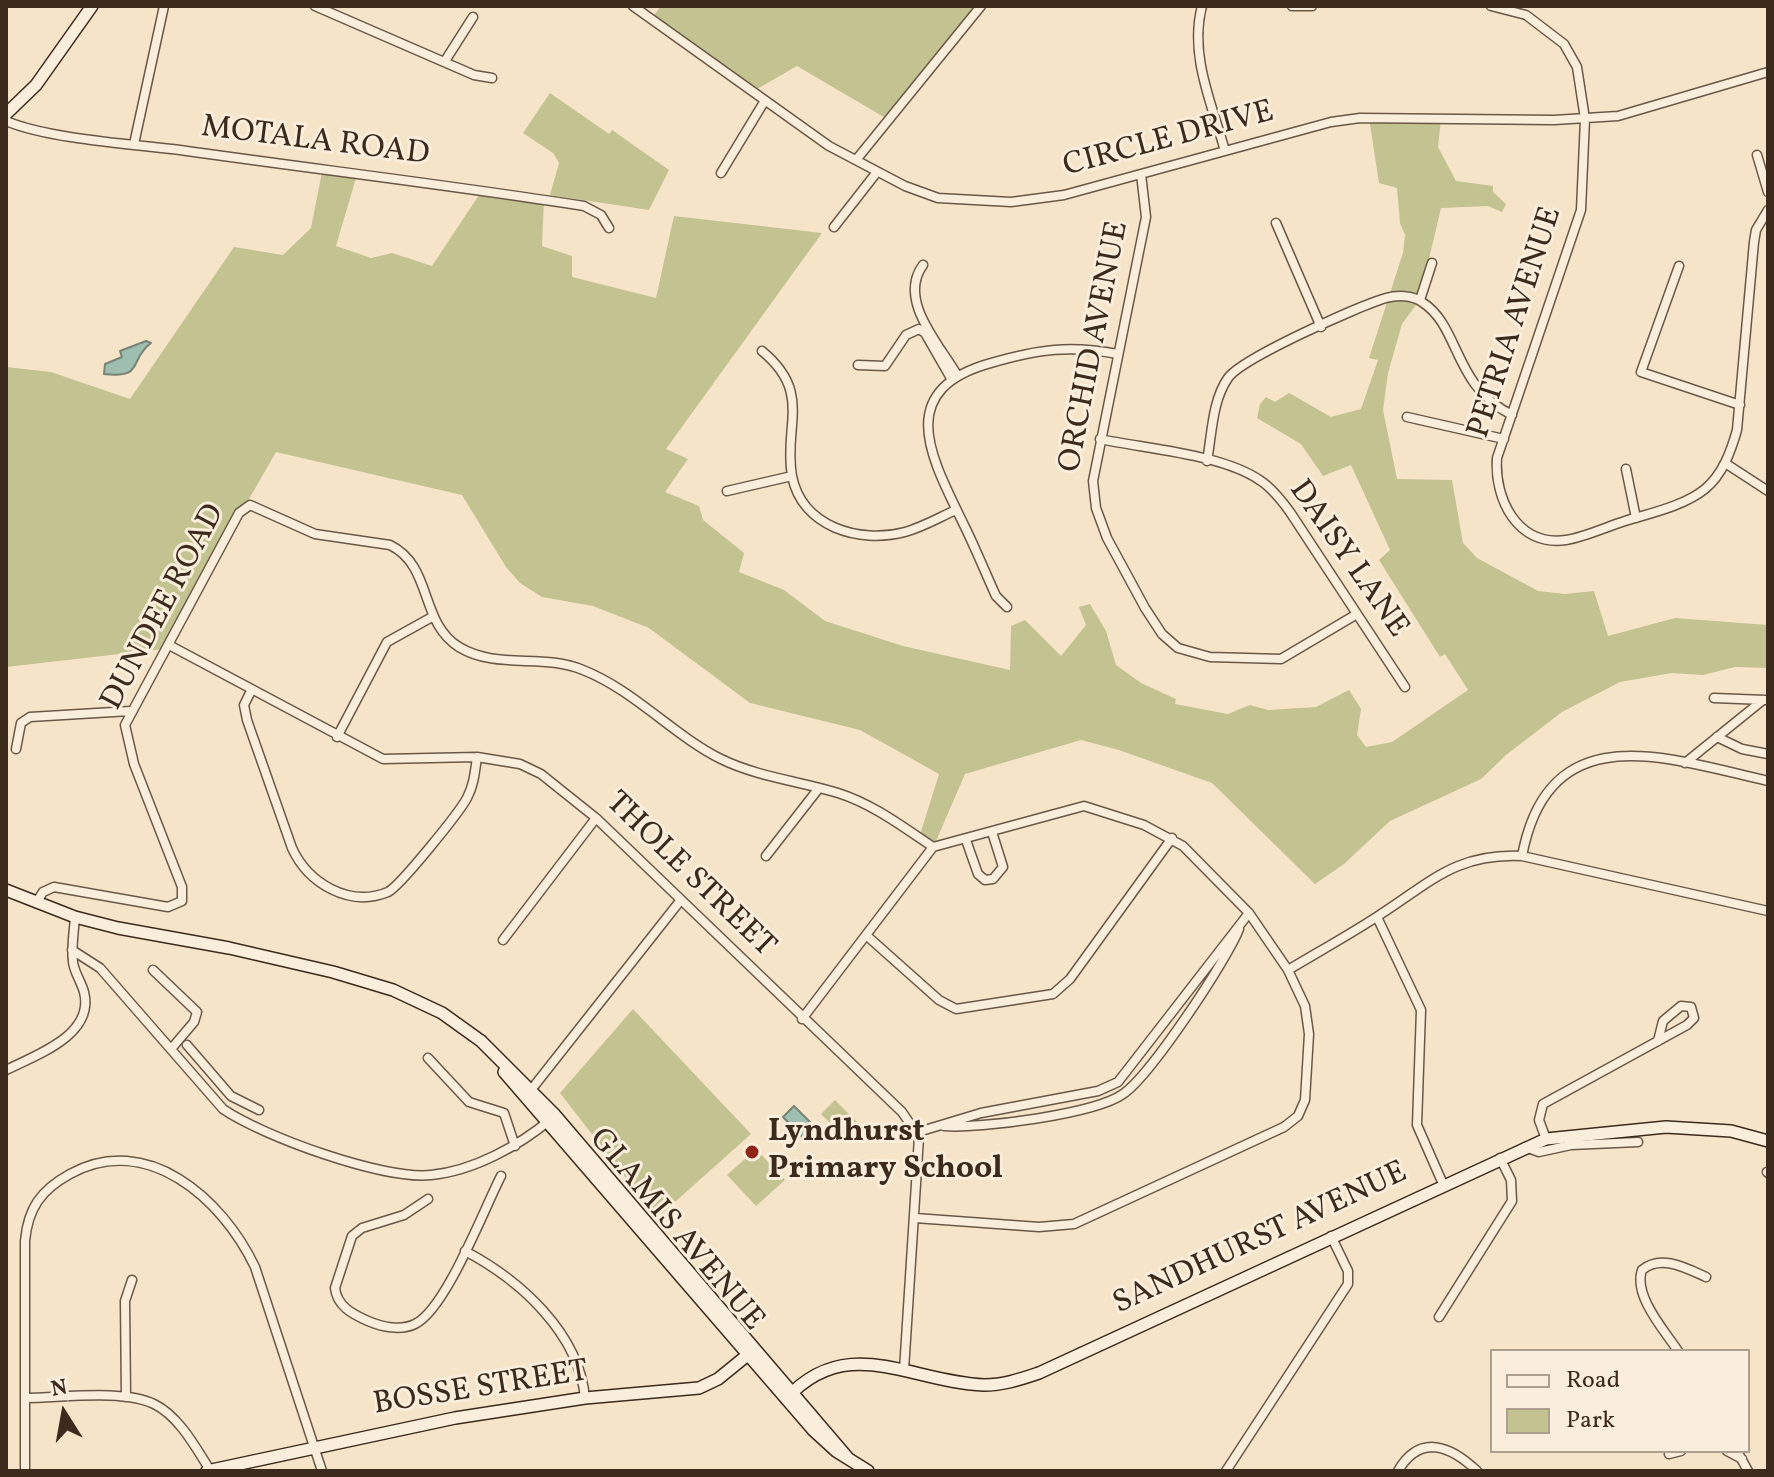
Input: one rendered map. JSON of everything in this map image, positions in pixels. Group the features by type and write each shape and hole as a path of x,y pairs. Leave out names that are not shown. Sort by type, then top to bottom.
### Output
{"street":[{"path":"6,114 36,85 92,6"},
{"path":"134,144 164,6"},
{"path":"315,6 474,75 492,78"},
{"name":"CIRCLE DRIVE","path":"633,6 764,102 877,172 924,195 978,203 1038,199 1360,118 1585,119 1618,116 1768,72"},
{"path":"856,160 981,6"},
{"path":"1202,6 1197,38 1199,61 1225,151"},
{"path":"1292,6 1312,6"},
{"path":"1491,6 1528,10"},
{"name":"PETRIA AVENUE","path":"1528,10 1571,53 1582,85 1585,119 1581,210 1497,458 1497,484 1505,508 1525,529 1539,537 1567,540 1636,518 1675,505 1705,489 1725,463 1737,430 1756,230 1768,210"},
{"path":"445,61 473,17"},
{"path":"721,173 764,102"},
{"name":"MOTALA ROAD","path":"6,121 27,128 134,144 373,174 584,206 601,215 609,228"},
{"path":"1757,155 1768,192"},
{"path":"834,227 877,172"},
{"name":"ORCHID AVENUE","path":"1141,174 1146,217 1093,481 1099,520 1145,608 1162,634 1178,648 1210,657 1281,659 1357,614"},
{"path":"1276,223 1321,327"},
{"path":"1420,300 1432,263"},
{"path":"923,265 914,280 913,297 954,378"},
{"path":"1679,266 1641,372 1740,405"},
{"path":"1207,461 1217,402 1229,377 1253,358 1387,298 1420,300 1437,318 1472,385 1486,400 1512,415"},
{"path":"858,365 875,368 887,365 906,335 919,329 925,333 954,378"},
{"path":"1007,607 996,596 934,461 927,434 930,406 938,392 954,378 1044,350 1080,347 1118,354"},
{"path":"762,351 779,368 792,397 792,476 806,509 829,527 846,531 904,533 956,510"},
{"path":"1407,417 1504,439"},
{"name":"DAISY LANE","path":"1100,439 1207,461 1245,472 1269,486 1290,512 1405,687"},
{"path":"1725,463 1768,491"},
{"path":"1626,469 1636,518"},
{"path":"727,491 792,476"},
{"name":"DUNDEE ROAD","path":"36,903 43,892 54,887 168,907 182,901 182,887 124,730 130,711 239,513 247,506 261,507 315,534 390,545 401,550 415,565 432,617"},
{"path":"337,737 387,642 432,617 455,643 474,654 491,659 539,659 583,669 718,757 747,770 819,788 881,812 933,847"},
{"name":"THOLE STREET","path":"169,645 337,737 389,761 477,757 531,768 596,818 918,1132"},
{"path":"251,691 244,705 247,720 292,848 302,866 328,889 359,897 380,894 397,886 466,800 474,779 477,757"},
{"path":"1714,698 1765,700"},
{"path":"1685,763 1765,700"},
{"path":"16,749 21,723 30,717 130,711"},
{"path":"1717,737 1742,749 1768,754"},
{"path":"1522,856 1538,804 1555,783 1573,769 1618,754 1685,763 1768,781"},
{"path":"766,856 819,788"},
{"path":"802,1019 933,847 1079,806 1144,825 1172,838 1249,913 1288,970 1305,1006 1309,1034 1305,1100 1298,1116 1284,1127 1074,1224 1039,1227 915,1218"},
{"path":"503,940 596,818"},
{"path":"966,840 978,874 985,880 993,879 1003,867 992,832"},
{"path":"866,935 881,943 939,1000 956,1009 966,1010 1053,994 1070,979 1172,838"},
{"path":"1288,970 1377,917 1445,869 1480,858 1522,856 1768,911"},
{"name":"GLAMIS AVENUE","path":"6,890 75,917 348,976 415,999 468,1033 551,1118 789,1396 848,1458 868,1471"},
{"path":"528,1094 680,901"},
{"path":"904,1370 918,1132 981,1113 1098,1091 1118,1082 1249,913"},
{"path":"6,1070 65,1038 78,1025 85,1000 72,950 75,917"},
{"path":"1377,917 1421,1010 1417,1125 1443,1184"},
{"path":"939,1125 1003,1123 1103,1102 1126,1092 1145,1073 1218,969 1241,924"},
{"path":"72,950 100,968 233,1116 266,1134 389,1171 427,1176 460,1168 515,1146 551,1118"},
{"path":"153,970 197,1012 194,1022 171,1049"},
{"path":"1546,1139 1539,1120 1543,1104 1658,1041 1692,1021 1694,1014 1691,1007 1681,1006 1669,1013 1658,1041"},
{"path":"187,1045 231,1096 259,1110"},
{"path":"428,1058 469,1102 504,1113 515,1146"},
{"name":"SANDHURST AVENUE","path":"789,1396 814,1372 829,1366 862,1363 983,1385 1022,1379 1546,1139 1666,1127 1731,1131 1768,1141"},
{"path":"1524,1147 1535,1152 1571,1145 1638,1142"},
{"path":"1439,1317 1512,1201 1511,1180 1500,1158"},
{"path":"25,1471 25,1241 32,1208 46,1190 79,1169 108,1159 128,1159 162,1170 186,1183 244,1246 255,1267 322,1471"},
{"path":"428,1199 404,1215 362,1228 352,1236 335,1288 340,1303 369,1321 389,1327 413,1326 428,1315 465,1251 501,1176"},
{"path":"1226,1471 1348,1284 1348,1271 1331,1236"},
{"path":"465,1251 503,1275 546,1315 566,1340 585,1398"},
{"path":"1677,1349 1650,1307 1640,1282 1642,1270 1652,1264 1667,1263 1706,1277"},
{"path":"126,1397 125,1301 132,1280"},
{"name":"BOSSE STREET","path":"208,1470 313,1446 585,1398 699,1388 718,1379 750,1353"},
{"path":"26,1398 126,1397 162,1410 198,1452 208,1470"},
{"path":"1398,1471 1414,1450 1429,1447 1453,1453 1477,1471"},
{"path":"1669,1454 1673,1453"},
{"path":"1730,1453 1742,1460"},
{"path":"1738,1453 1748,1471"}],"green space":[{"path":"661,6 982,6 889,120 797,66 752,92 651,19"},
{"path":"550,93 609,134 612,130 669,170 649,210 550,195 559,163 553,153 523,133"},
{"path":"1369,118 1441,119 1438,147 1456,181 1493,186 1493,192 1506,204 1502,212 1488,206 1441,208 1419,301 1402,324 1388,373 1383,410 1397,479 1452,480 1463,543 1477,558 1538,591 1565,594 1594,591 1608,636 1675,618 1768,625 1768,668 1735,667 1703,675 1672,673 1620,682 1562,712 1506,755 1481,779 1390,821 1344,864 1315,884 1212,783 1081,740 965,774 933,848 919,838 939,774 860,730 750,703 649,628 593,606 542,597 520,583 506,567 462,495 276,452 163,649 6,667 6,367 51,372 130,399 234,247 283,255 311,228 323,167 356,178 336,246 371,258 392,253 432,266 483,189 544,199 542,246 572,256 572,277 656,298 674,216 822,233 666,449 688,459 665,492 699,506 703,520 744,553 739,572 784,590 825,621 903,646 1010,670 1011,626 1025,620 1061,656 1086,625 1079,607 1090,604 1106,631 1116,665 1141,683 1176,699 1175,704 1228,714 1250,705 1268,710 1316,707 1349,690 1361,709 1357,735 1366,747 1392,742 1468,690 1445,654 1440,657 1379,560 1390,550 1351,465 1323,476 1301,444 1257,418 1260,404 1266,397 1275,402 1289,393 1331,417 1361,409 1378,360 1369,358 1403,253 1405,235 1400,223 1397,188 1379,183"},
{"path":"633,1009 751,1134 657,1218 560,1093"},
{"path":"835,1100 863,1128 849,1142 821,1114"},
{"path":"756,1149 785,1180 756,1206 727,1175"}],"shaded area":[{"path":"146,341 151,343 131,371 117,375 104,374 105,364 122,357 120,351"},
{"path":"794,1106 817,1129 805,1140 783,1117"}],"place":[{"name":"Lyndhurst Primary School","path":"752,1152"}]}
